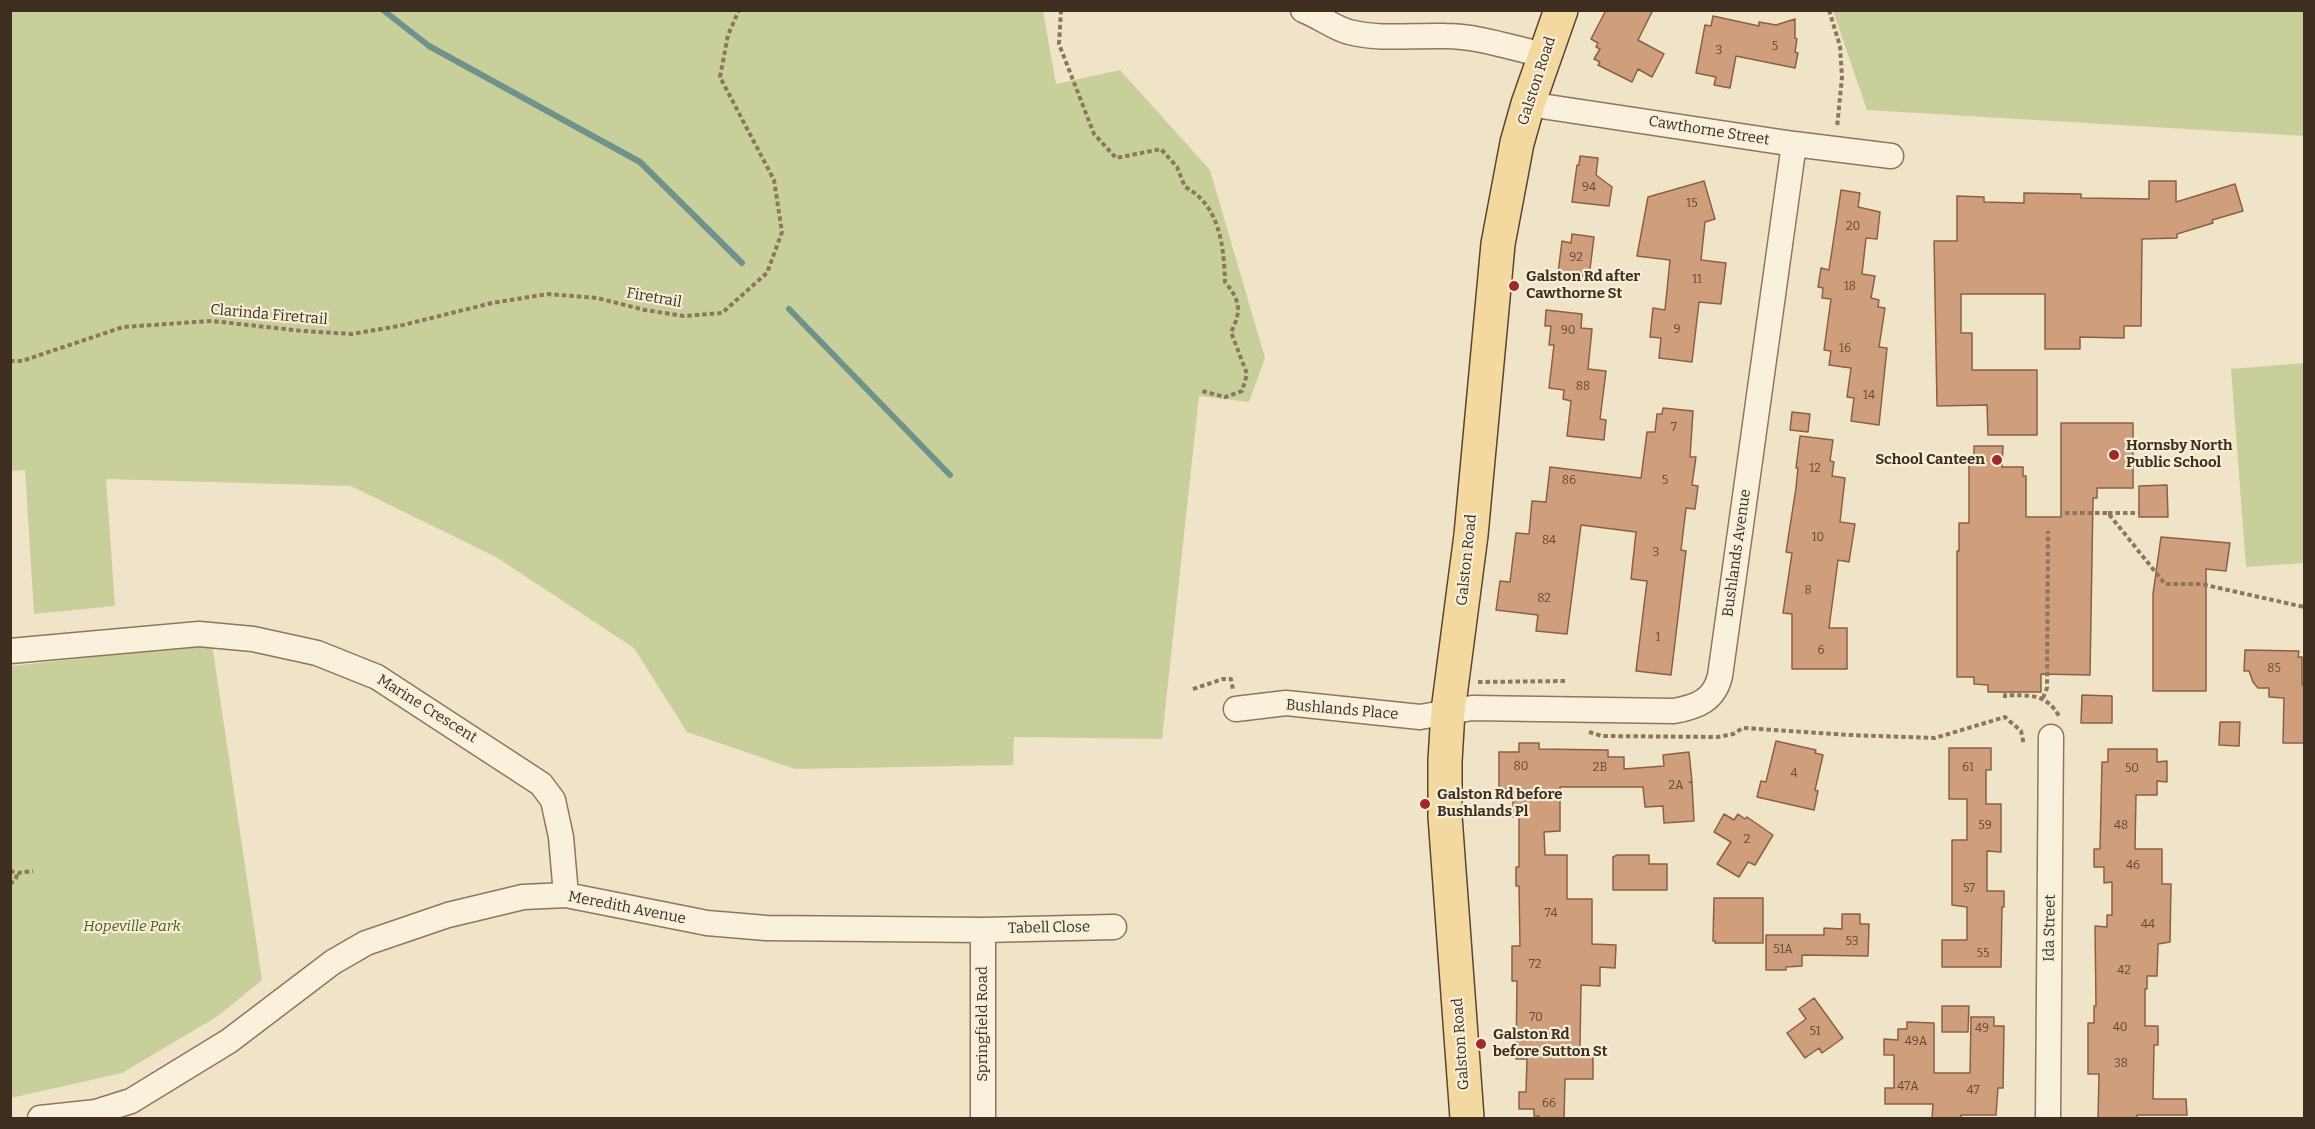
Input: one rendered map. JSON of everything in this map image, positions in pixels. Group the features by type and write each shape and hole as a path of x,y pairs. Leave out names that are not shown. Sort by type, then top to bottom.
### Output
{"main road":[{"name":"Galston Road","path":"1467,1119 1445,816 1448,711 1471,535 1498,244 1517,143 1527,104 1561,10"}],"street":[{"path":"1314,12 1347,31 1391,38 1445,36 1464,38 1544,55"},
{"name":"Cawthorne Street","path":"1527,104 1794,144 1891,156"},
{"name":"Bushlands Avenue","path":"1448,711 1472,708 1674,711 1697,706 1713,693 1720,676 1794,144"},
{"name":"Marine Crescent","path":"10,651 199,634 253,639 317,653 377,677 541,784 553,800 561,837 566,895"},
{"name":"Bushlands Place","path":"1236,709 1286,703 1420,717 1448,711"},
{"name":"Ida Street","path":"2048,1119 2056,729"},
{"name":"Meredith Avenue","path":"40,1119 96,1112 131,1101 229,1041 333,962 366,943 448,915 523,897 566,895 707,923 766,928 983,930"},
{"name":"Tabell Close","path":"983,930 1114,927"},
{"name":"Springfield Road","path":"983,930 983,1119"}],"path":[{"name":"Firetrail","path":"492,303 548,294 597,298 645,310 684,316 722,313 767,273 782,232 774,180 720,77 728,34 739,10"},
{"path":"1061,10 1059,44 1094,135 1116,158 1161,150 1177,167 1185,187 1200,195 1215,219 1224,254 1225,282 1236,296 1239,317 1231,332 1247,374 1242,391 1225,397 1202,391"},
{"path":"1829,10 1840,46 1842,77 1835,149"},
{"name":"Clarinda Firetrail","path":"10,361 22,361 123,327 212,321 352,334 399,326 492,303"},
{"path":"2065,513 2139,513"},
{"path":"2108,513 2165,584 2201,584 2304,607"},
{"path":"2043,699 2047,688 2048,531"},
{"path":"1193,689 1223,679 1231,679 1236,709"},
{"path":"1475,683 1479,681 1565,681"},
{"path":"2005,698 2005,694 2035,696 2043,699 2055,710 2056,729"},
{"path":"1743,728 1935,738 2005,715 2021,731 2024,745"},
{"path":"10,872 33,871"},
{"path":"10,884 18,873"}],"green space":[{"path":"11,10 1043,11 1056,84 1120,70 1210,170 1265,358 1249,402 1199,396 1162,739 1014,737 1013,765 795,769 687,732 634,648 496,557 351,486 106,479 115,606 34,614 25,470 10,471"},
{"path":"1833,11 2304,11 2304,136 1867,110"},
{"path":"2304,363 2304,563 2246,567 2231,369"},
{"name":"Hopeville Park","path":"212,644 262,980 218,1016 122,1073 11,1098 11,666"}],"building":[{"path":"1606,10 1653,10 1638,40 1664,54 1652,77 1638,69 1632,82 1598,65 1600,62 1594,59 1600,49 1596,47 1598,43 1591,39"},
{"path":"1713,16 1759,26 1759,22 1776,25 1795,19 1795,38 1797,39 1795,52 1798,53 1795,68 1736,56 1730,88 1714,85 1716,77 1696,73 1705,25 1711,26"},
{"path":"1580,156 1598,158 1596,175 1612,187 1609,206 1572,202"},
{"path":"1704,181 1715,219 1705,222 1701,260 1726,263 1721,304 1699,302 1692,362 1659,358 1661,338 1650,337 1653,308 1665,310 1670,260 1637,256 1648,197"},
{"path":"2149,181 2176,181 2176,202 2235,184 2243,211 2177,234 2177,238 2142,239 2141,326 2124,326 2124,338 2080,337 2080,349 2045,349 2045,294 1961,294 1961,333 1972,333 1972,370 2037,370 2037,435 1988,435 1987,405 1937,406 1934,241 1957,241 1957,196 1984,197 1984,202 2024,203 2024,193 2081,194 2081,198 2149,199"},
{"path":"1841,190 1860,193 1858,207 1880,212 1877,239 1866,238 1862,274 1875,276 1871,298 1879,300 1878,307 1885,308 1879,347 1887,348 1879,425 1851,421 1854,398 1847,397 1851,368 1829,365 1831,351 1824,350 1831,299 1822,298 1823,288 1818,287 1821,268 1829,270"},
{"path":"1572,234 1594,237 1589,277 1558,273 1562,241 1571,243"},
{"path":"1546,310 1582,314 1581,328 1592,329 1588,369 1606,371 1600,419 1606,420 1604,440 1567,436 1571,401 1563,399 1564,390 1549,388 1554,345 1549,345 1551,326 1545,326"},
{"path":"1663,408 1693,411 1690,457 1696,457 1692,485 1698,486 1695,509 1686,508 1681,550 1686,551 1671,675 1636,671 1647,581 1631,579 1636,532 1581,525 1567,634 1536,631 1538,615 1496,610 1500,581 1510,582 1516,533 1529,534 1532,501 1546,502 1550,467 1641,478 1647,432 1655,432 1657,414 1662,414"},
{"path":"1792,412 1810,414 1808,432 1790,430"},
{"path":"2061,423 2133,423 2133,488 2097,488 2097,498 2093,498 2090,675 2041,674 2041,692 1988,692 1988,685 1974,684 1974,677 1957,677 1957,551 1959,551 1959,523 1969,523 1969,456 1974,457 1974,446 2003,446 2002,467 2023,467 2023,476 2026,476 2026,517 2061,517"},
{"path":"1800,436 1833,440 1830,461 1834,462 1832,476 1845,478 1840,522 1855,524 1849,562 1838,560 1829,628 1847,628 1847,669 1792,669 1792,614 1783,613 1792,553 1786,552 1796,488"},
{"path":"2167,485 2168,517 2139,517 2139,486"},
{"path":"2161,537 2230,543 2226,571 2206,569 2206,691 2153,691 2153,594"},
{"path":"2245,650 2299,651 2298,657 2302,657 2302,685 2304,685 2304,743 2283,743 2284,698 2269,697 2269,688 2258,688 2249,671 2244,671"},
{"path":"2082,695 2112,696 2112,723 2081,723"},
{"path":"2220,722 2240,722 2239,746 2219,745"},
{"path":"1776,741 1816,750 1815,753 1823,755 1815,790 1818,791 1814,810 1757,797 1761,781 1766,782"},
{"path":"1519,743 1539,743 1539,749 1608,750 1608,757 1624,757 1624,769 1664,766 1663,755 1689,752 1692,782 1689,782 1692,783 1694,821 1664,823 1663,806 1645,807 1643,787 1560,787 1560,831 1544,832 1545,855 1567,855 1567,899 1592,899 1592,944 1616,945 1615,968 1600,967 1600,986 1581,985 1580,1047 1584,1047 1584,1057 1593,1057 1593,1079 1565,1079 1564,1119 1538,1119 1539,1116 1534,1116 1534,1109 1519,1109 1519,1092 1526,1092 1527,1059 1516,1059 1517,981 1512,981 1512,946 1520,946 1519,886 1516,886 1516,867 1519,867 1519,817 1513,817 1513,789 1499,789 1499,752 1519,752"},
{"path":"1949,748 1991,748 1991,770 1986,770 1986,804 2001,804 2001,852 1987,851 1987,891 2004,891 2001,967 1942,967 1942,940 1967,940 1967,907 1952,905 1952,840 1967,840 1967,799 1949,799"},
{"path":"2108,749 2157,749 2157,762 2167,761 2167,782 2157,781 2157,795 2136,795 2135,849 2162,849 2162,884 2171,884 2170,942 2158,944 2157,976 2147,976 2145,1026 2158,1026 2158,1045 2154,1045 2153,1099 2186,1099 2187,1115 2137,1115 2137,1119 2098,1119 2099,1074 2088,1074 2088,1023 2094,1023 2094,1006 2096,1006 2095,926 2107,927 2107,915 2112,915 2112,882 2104,883 2104,867 2094,867 2094,849 2100,849 2102,762 2108,762"},
{"path":"1724,814 1734,820 1738,814 1745,819 1747,817 1773,835 1755,865 1748,862 1739,877 1717,864 1731,842 1714,832"},
{"path":"1649,855 1649,864 1667,864 1667,890 1613,890 1613,857"},
{"path":"1714,898 1763,898 1763,943 1715,943 1713,941"},
{"path":"1842,914 1860,914 1860,924 1869,924 1868,956 1802,955 1802,966 1786,967 1786,970 1766,970 1766,935 1824,935 1824,928 1842,929"},
{"path":"1814,998 1843,1038 1822,1053 1819,1048 1805,1058 1787,1033 1806,1019 1799,1009"},
{"path":"1942,1006 1969,1006 1968,1032 1942,1032"},
{"path":"1971,1017 1994,1017 1994,1026 2004,1026 2003,1088 1998,1088 1996,1115 1961,1115 1961,1119 1932,1119 1933,1104 1885,1104 1885,1088 1894,1088 1894,1055 1884,1055 1884,1039 1898,1040 1898,1029 1907,1029 1907,1022 1934,1023 1934,1073 1970,1073"}],"waterway":[{"path":"383,10 429,46 640,162 742,263"},
{"path":"789,309 950,475"}],"place":[{"name":"Galston Rd after Cawthorne St","path":"1514,286"},
{"name":"Hornsby North Public School","path":"2114,455"},
{"name":"School Canteen","path":"1997,460"},
{"name":"Galston Rd before Bushlands Pl","path":"1425,804"},
{"name":"Galston Rd before Sutton St","path":"1481,1044"}]}
